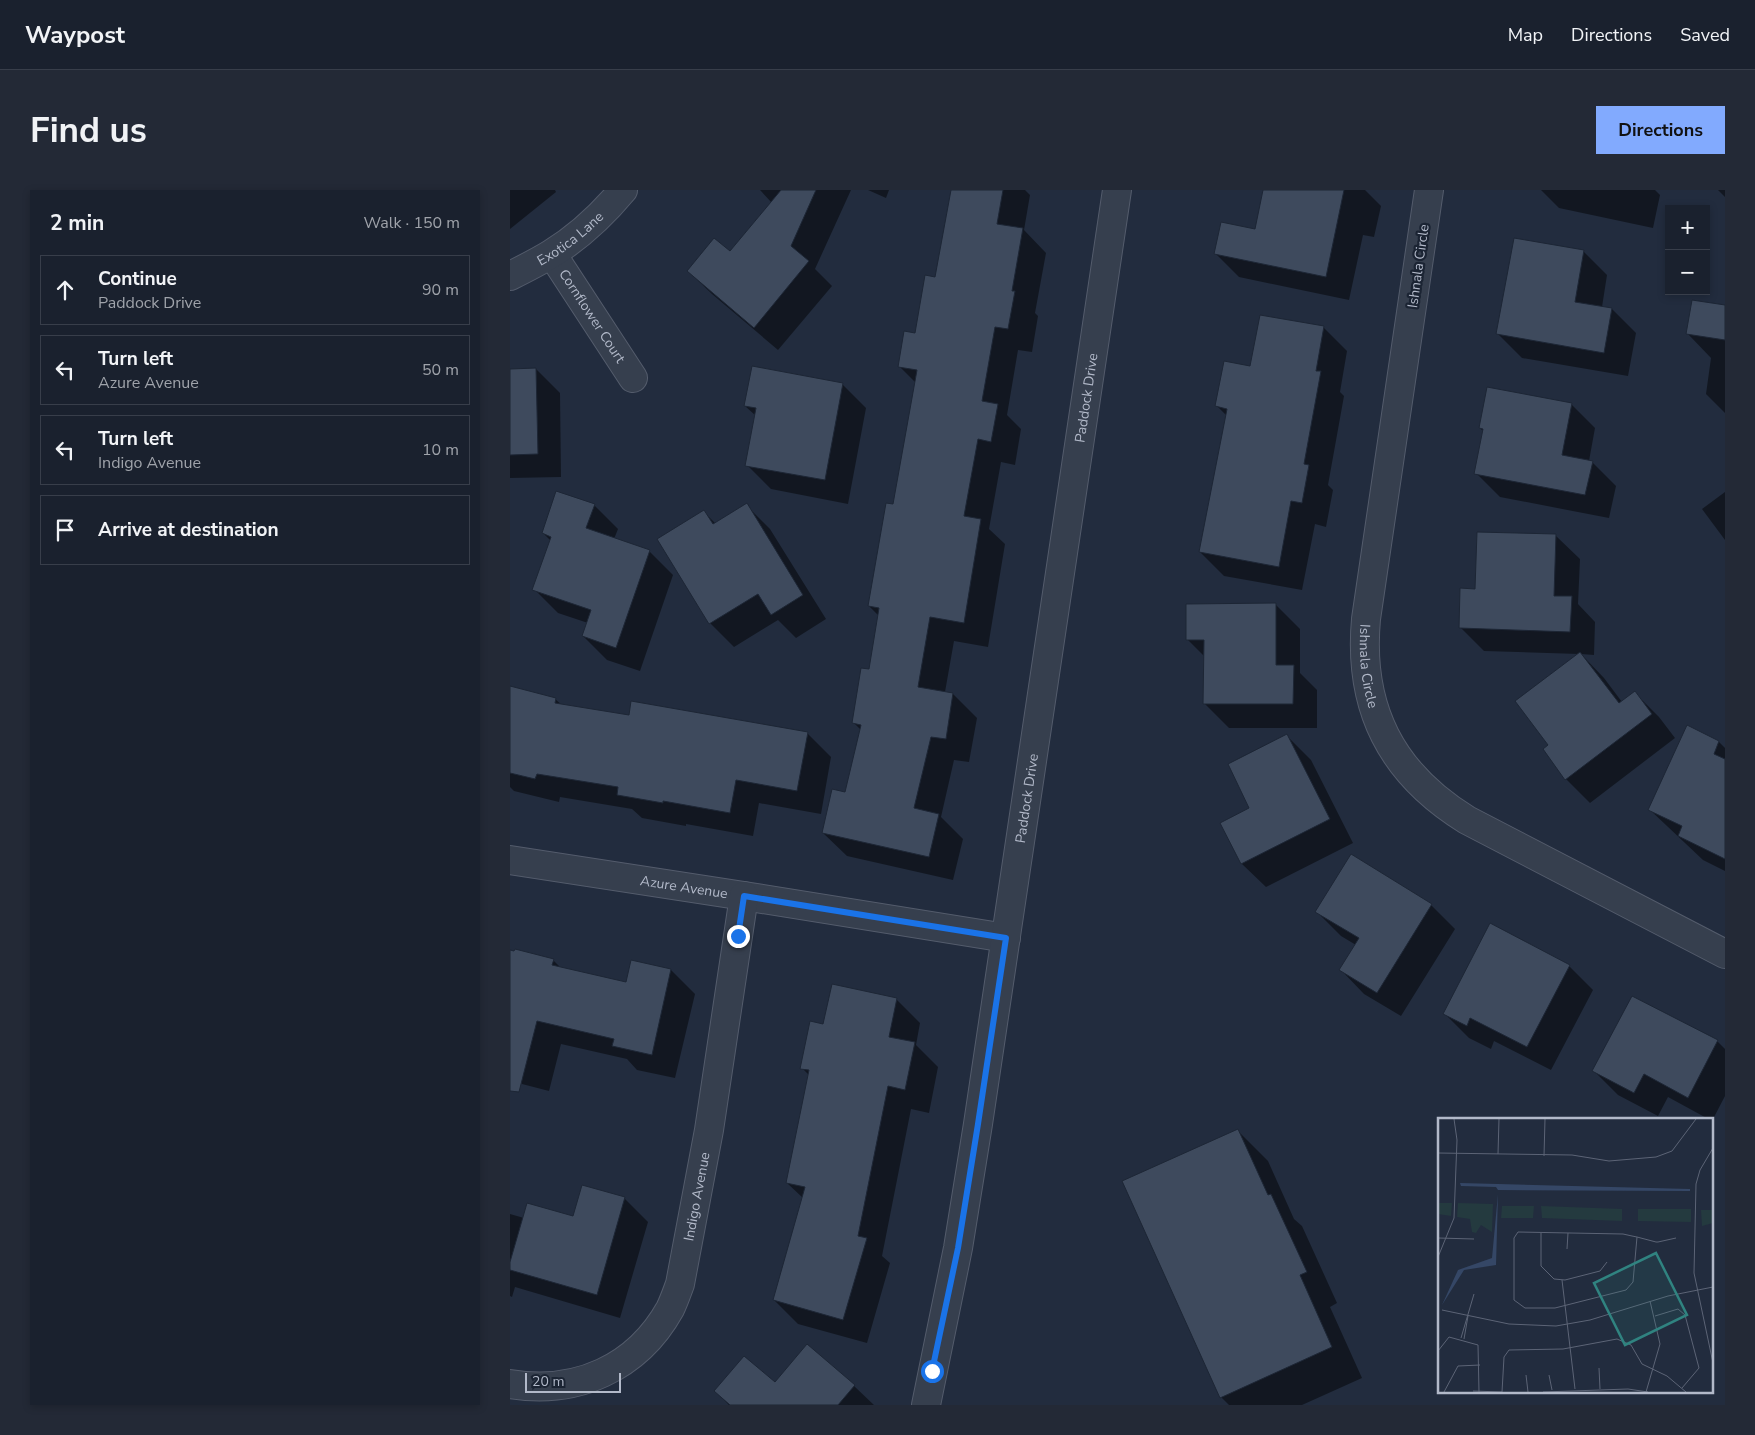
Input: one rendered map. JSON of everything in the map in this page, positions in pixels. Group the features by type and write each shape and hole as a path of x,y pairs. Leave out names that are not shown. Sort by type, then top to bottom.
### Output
{"street":[{"name":"Exotica Lane","path":"510,276 552,254 612,203 623,190"},
{"name":"Paddock Drive","path":"926,1405 958,1248 978,1124 1117,190"},
{"name":"Ishnala Circle","path":"1429,190 1366,619 1365,667 1375,713 1385,736 1411,775 1447,807 1467,820 1725,954"},
{"name":"Cornflower Court","path":"552,254 634,378"},
{"name":"Azure Avenue","path":"510,860 1006,938"},
{"name":"Indigo Avenue","path":"510,1384 527,1387 552,1387 576,1383 600,1374 622,1363 641,1347 658,1328 671,1307 680,1284 709,1130 744,896"}],"building":[{"path":"781,190 816,190 791,246 809,261 754,328 687,271 714,238 730,251"},
{"path":"951,190 1003,190 997,224 1023,228 1012,291 1015,291 1008,329 995,327 982,401 998,404 991,442 978,439 964,516 981,519 964,623 930,617 918,687 953,693 946,739 931,737 914,808 939,814 929,857 822,833 832,789 845,792 861,725 852,723 861,668 869,669 879,608 868,606 886,503 893,504 917,370 898,367 904,331 915,333 925,275 935,277"},
{"path":"1263,190 1344,190 1326,277 1214,254 1221,222 1255,229"},
{"path":"1514,238 1584,250 1575,302 1612,308 1604,353 1496,334"},
{"path":"1692,300 1725,305 1725,340 1686,334"},
{"path":"1260,315 1324,326 1316,371 1321,371 1304,464 1309,465 1302,503 1291,501 1279,567 1199,552 1227,409 1215,406 1224,361 1250,366"},
{"path":"752,366 843,383 825,480 745,466 756,408 744,406"},
{"path":"536,368 538,454 510,455 510,369"},
{"path":"1487,387 1572,403 1562,455 1593,461 1585,495 1474,474 1483,429 1479,428"},
{"path":"556,491 595,504 586,528 650,550 616,648 582,636 591,610 532,590 551,537 542,533"},
{"path":"747,503 803,595 771,615 758,594 709,624 657,539 704,510 713,524"},
{"path":"1477,532 1556,534 1554,596 1572,596 1570,632 1459,628 1460,588 1475,589"},
{"path":"1276,603 1276,665 1294,665 1293,704 1203,704 1204,640 1186,640 1186,604"},
{"path":"1580,652 1619,703 1635,691 1652,714 1565,780 1543,749 1548,745 1515,701"},
{"path":"510,686 556,698 555,703 629,715 631,701 808,732 797,791 736,780 730,813 617,795 618,787 537,774 535,779 510,773"},
{"path":"1687,725 1719,741 1714,754 1725,759 1725,859 1678,836 1682,826 1648,810"},
{"path":"1287,734 1330,819 1241,864 1220,823 1249,808 1228,764"},
{"path":"1351,854 1432,904 1377,993 1339,970 1359,938 1315,912"},
{"path":"1490,923 1570,965 1527,1047 1470,1018 1467,1026 1443,1014"},
{"path":"515,949 554,959 552,965 626,982 631,960 671,969 652,1055 612,1046 614,1039 537,1021 519,1092 510,1091 510,950 514,951"},
{"path":"832,984 897,998 889,1037 915,1042 905,1090 888,1086 858,1236 867,1238 843,1320 773,1300 805,1187 786,1183 809,1070 800,1069 810,1021 823,1024"},
{"path":"1632,996 1718,1040 1688,1098 1644,1074 1634,1093 1592,1071"},
{"path":"1238,1129 1268,1195 1271,1194 1307,1272 1300,1275 1332,1347 1220,1398 1122,1181"},
{"path":"582,1185 625,1197 597,1295 510,1270 510,1262 527,1203 573,1216"},
{"path":"807,1344 855,1385 838,1405 730,1405 714,1391 744,1356 775,1382"}],"route":[{"path":"738,936 744,896 1006,938 958,1248 932,1371"}]}
